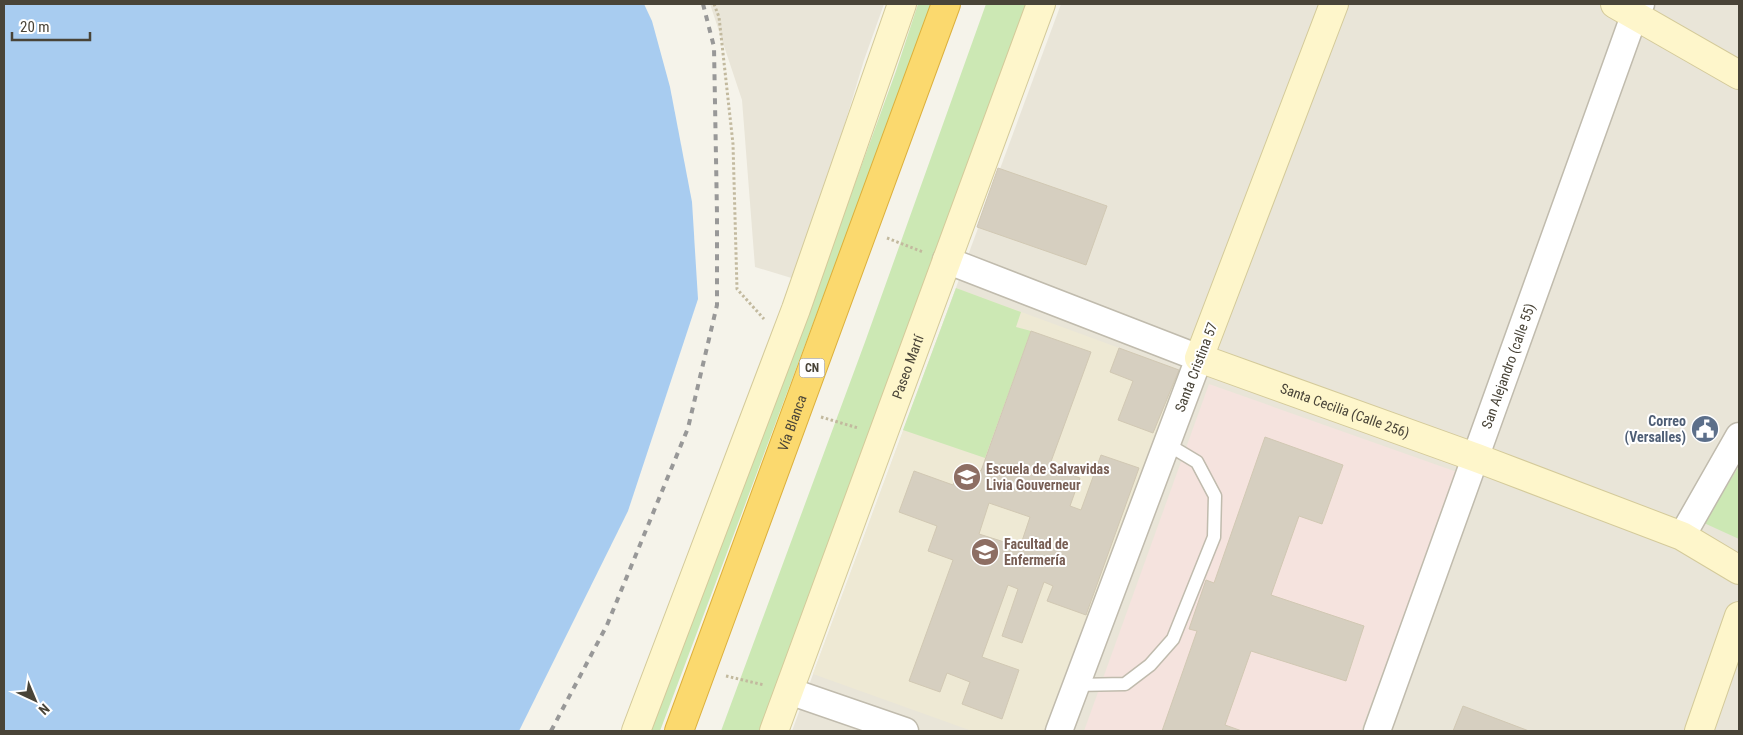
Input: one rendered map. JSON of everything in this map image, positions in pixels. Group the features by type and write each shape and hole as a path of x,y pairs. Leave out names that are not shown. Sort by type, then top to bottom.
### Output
{"highway":[{"name":"Vía Blanca","path":"679,731 946,4"}],"main road":[{"path":"636,731 796,309 902,4"},
{"name":"Paseo Martí","path":"774,731 1041,4"},
{"name":"Santa Cristina 57","path":"1199,358 1334,4"},
{"path":"1630,8 1739,75"},
{"name":"Santa Cecilia (Calle 256)","path":"1199,358 1476,458 1682,536 1739,570"},
{"path":"1700,731 1739,616"}],"street":[{"name":"San Alejandro (calle 55)","path":"1377,731 1476,458 1630,8"},
{"name":"Santa Cecilia (Calle 256)","path":"946,260 1199,358"},
{"name":"Santa Cristina 57","path":"1059,731 1199,358"},
{"path":"1682,536 1739,436"},
{"path":"789,691 905,731"}],"lane":[{"path":"1075,685 1125,684 1150,665 1173,639 1214,537 1215,496 1197,462 1167,444"}],"path":[{"path":"714,4 719,17 733,144 737,288 768,322"},
{"path":"863,230 946,260"},
{"path":"797,410 882,435"},
{"path":"702,669 789,691"}],"shaded area":[{"path":"710,4 884,4 864,60 798,280 755,267 742,100"},
{"path":"1061,4 1739,4 1739,731 792,731"},
{"name":"Facultad de Enfermería","path":"956,288 1179,370 1046,731 972,731 813,674"},
{"path":"1209,384 1457,472 1361,731 1084,731"}],"green space":[{"path":"918,4 933,4 660,731 651,731 760,444 896,71"},
{"path":"986,4 1026,4 761,731 721,731 865,342"},
{"path":"956,288 1021,312 1016,327 1031,331 985,458 903,430"},
{"path":"1739,466 1739,539 1704,523"}],"water":[{"path":"4,4 644,4 652,21 670,87 692,202 698,299 628,511 519,731 4,731"}],"building":[{"path":"998,168 1107,206 1086,265 977,227"},
{"path":"1031,331 1091,352 1049,467 1080,478 1070,506 1081,510 1101,455 1139,468 1086,615 1047,601 1053,586 1044,582 1022,643 1002,636 1018,589 1008,585 982,657 1019,670 1002,719 962,704 970,682 947,673 940,692 909,681 953,560 928,551 937,526 899,512 914,471 953,485 961,464 981,471","holes":["989,503 1030,517 1020,547 979,534"]},
{"path":"1119,348 1179,370 1153,433 1118,420 1133,381 1110,372"},
{"path":"1265,437 1343,465 1322,524 1299,516 1271,595 1364,626 1346,681 1251,651 1225,725 1242,731 1162,731 1197,631 1189,629 1206,580 1214,583"},
{"path":"1463,706 1529,731 1453,731"}],"railway":[{"path":"551,731 607,625 688,428 717,305 714,47 703,4"}],"place":[{"name":"Correo (Versalles)","path":"1705,429"},
{"name":"Escuela de Salvavidas Livia Gouverneur","path":"967,477"},
{"name":"Facultad de Enfermería","path":"985,552"}]}
